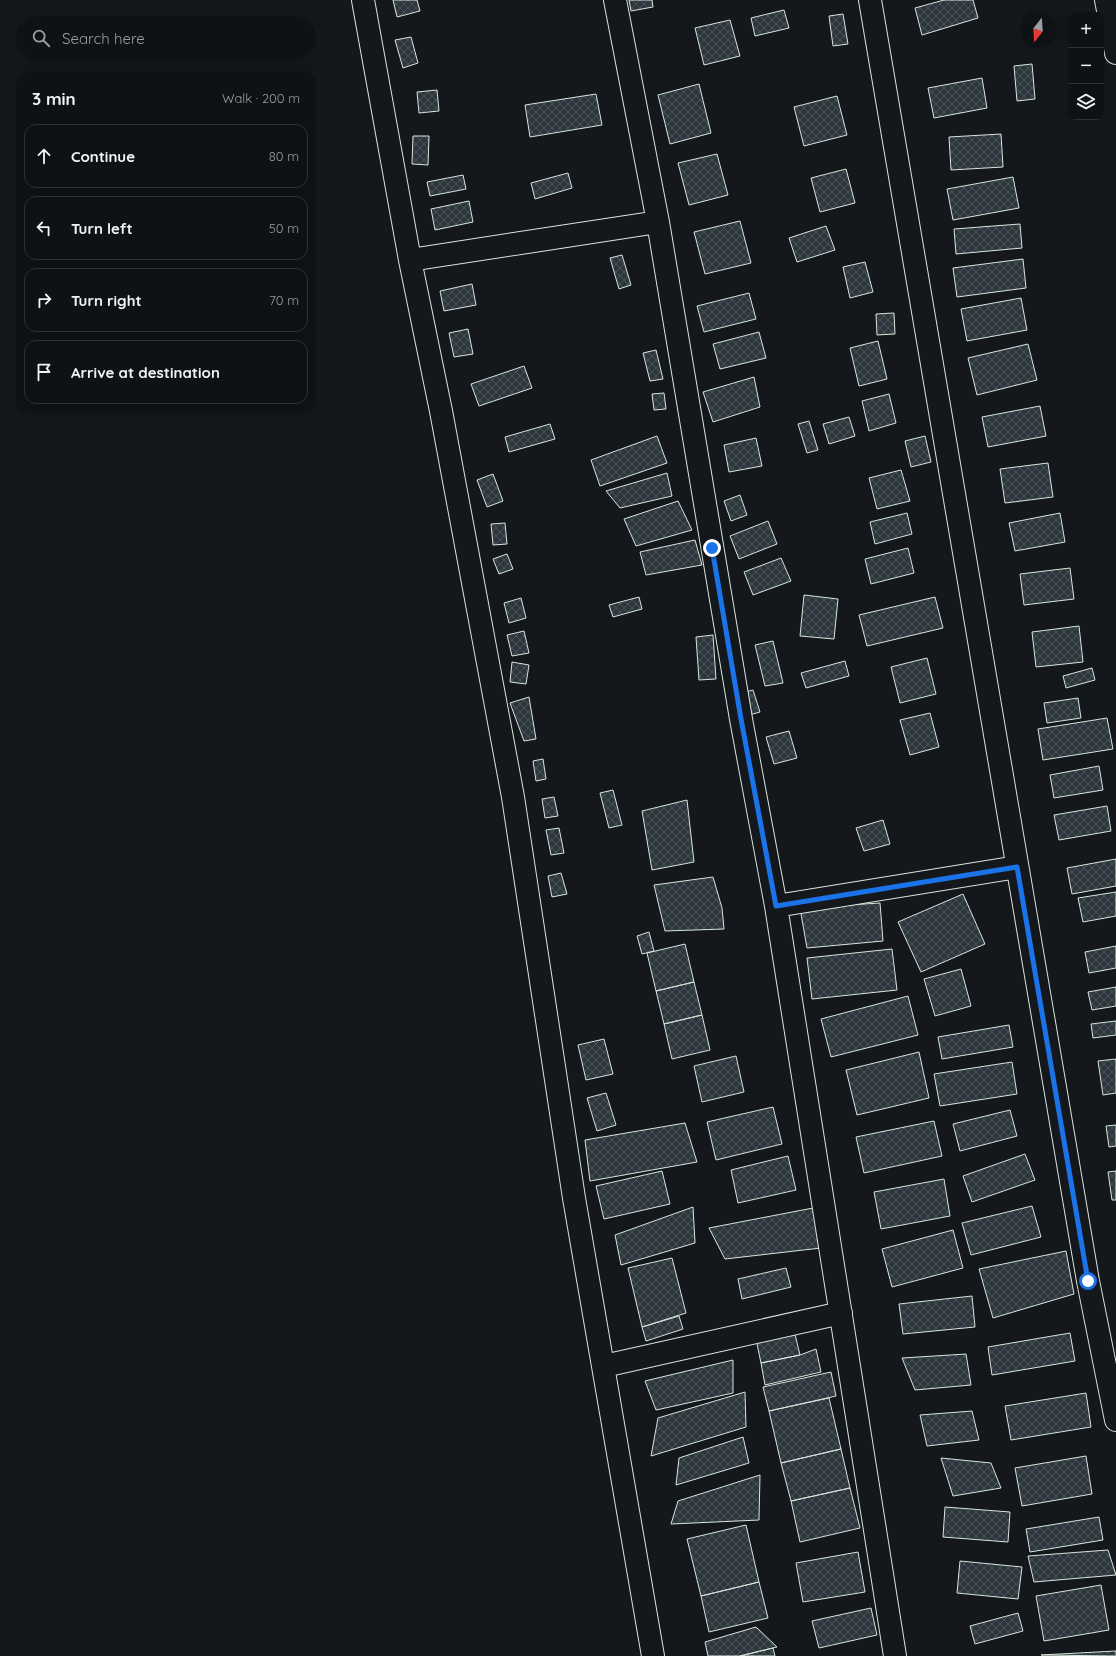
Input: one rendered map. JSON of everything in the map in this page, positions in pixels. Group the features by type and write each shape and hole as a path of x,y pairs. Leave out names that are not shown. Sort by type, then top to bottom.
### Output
{"street":[{"path":"363,0 410,260 441,411 513,797 574,1198 653,1656"},
{"path":"615,0 658,222 741,719 776,906 896,1656"},
{"path":"870,0 1087,1273 1116,1420"},
{"path":"1106,0 1116,53"},
{"path":"410,260 658,222"},
{"path":"776,906 1017,867"},
{"path":"604,1366 841,1312"}],"building":[{"path":"393,0 417,0 420,11 397,17"},
{"path":"629,0 652,0 653,7 631,11"},
{"path":"944,0 973,0 978,18 922,35 915,8"},
{"path":"784,10 789,28 755,36 751,18"},
{"path":"843,14 848,44 833,46 829,16"},
{"path":"730,20 740,56 704,65 695,28"},
{"path":"411,37 418,63 403,68 395,40"},
{"path":"1032,64 1035,99 1017,101 1014,66"},
{"path":"982,78 987,108 934,118 928,88"},
{"path":"699,84 711,133 670,144 658,95"},
{"path":"437,90 439,111 419,113 417,92"},
{"path":"596,94 602,125 530,137 525,105"},
{"path":"837,96 847,135 804,146 794,107"},
{"path":"1001,134 1003,167 951,170 949,137"},
{"path":"413,136 429,136 428,165 412,164"},
{"path":"717,154 728,195 689,205 678,163"},
{"path":"846,169 855,203 820,212 811,178"},
{"path":"568,173 572,188 535,199 531,183"},
{"path":"463,175 466,189 430,196 427,182"},
{"path":"1013,177 1019,208 953,220 947,189"},
{"path":"469,201 473,222 435,230 431,209"},
{"path":"740,221 751,263 705,274 694,232"},
{"path":"1020,224 1022,248 956,254 954,229"},
{"path":"826,226 835,250 797,262 789,238"},
{"path":"622,255 631,285 619,289 610,258"},
{"path":"1023,259 1026,288 957,297 953,268"},
{"path":"865,262 873,292 850,298 843,267"},
{"path":"472,284 476,305 444,311 440,291"},
{"path":"749,293 756,319 704,332 697,306"},
{"path":"1021,298 1027,330 967,341 961,309"},
{"path":"894,313 895,334 877,335 876,314"},
{"path":"468,329 473,354 454,357 449,333"},
{"path":"759,332 766,358 720,369 713,344"},
{"path":"878,341 887,379 859,386 850,348"},
{"path":"1028,344 1037,380 977,395 968,358"},
{"path":"656,350 663,379 650,381 643,353"},
{"path":"524,366 532,388 479,406 471,384"},
{"path":"754,377 760,407 713,422 703,392"},
{"path":"664,393 666,409 654,410 652,394"},
{"path":"889,394 896,423 869,431 862,401"},
{"path":"1040,406 1046,436 988,447 982,417"},
{"path":"849,417 855,436 829,444 823,424"},
{"path":"809,421 818,450 807,453 798,424"},
{"path":"550,424 555,439 509,452 505,437"},
{"path":"657,436 667,463 600,486 591,460"},
{"path":"925,436 931,462 911,467 905,441"},
{"path":"756,438 762,466 729,472 724,445"},
{"path":"1048,463 1053,497 1005,503 1000,469"},
{"path":"901,470 910,501 877,509 869,478"},
{"path":"667,473 672,496 620,508 606,491"},
{"path":"493,474 503,501 487,507 477,480"},
{"path":"740,495 747,515 731,521 724,501"},
{"path":"678,501 692,530 636,546 624,519"},
{"path":"907,513 912,534 875,544 870,522"},
{"path":"1060,513 1065,542 1015,551 1009,523"},
{"path":"768,521 777,544 739,559 730,536"},
{"path":"505,523 507,544 493,545 491,524"},
{"path":"695,540 702,565 646,575 640,552"},
{"path":"908,548 914,573 871,584 865,559"},
{"path":"507,554 513,569 499,574 493,559"},
{"path":"781,558 791,581 753,595 744,572"},
{"path":"1070,568 1074,599 1024,605 1020,574"},
{"path":"804,595 838,599 834,639 800,636"},
{"path":"639,597 642,609 613,617 609,605"},
{"path":"935,597 943,628 867,646 859,615"},
{"path":"521,598 526,618 509,623 504,603"},
{"path":"1079,626 1083,662 1036,667 1032,632"},
{"path":"524,631 529,653 512,656 507,635"},
{"path":"713,635 716,679 699,680 696,637"},
{"path":"773,641 783,683 765,686 755,645"},
{"path":"927,658 936,694 900,703 891,667"},
{"path":"845,661 849,676 806,688 801,673"},
{"path":"512,662 529,665 526,684 510,682"},
{"path":"1092,668 1095,680 1066,688 1063,676"},
{"path":"753,690 760,712 749,715 742,693"},
{"path":"529,697 536,739 524,741 510,703"},
{"path":"1078,698 1081,718 1047,723 1044,703"},
{"path":"930,713 939,747 910,755 900,720"},
{"path":"1107,718 1113,749 1043,760 1038,729"},
{"path":"789,731 797,758 774,764 766,737"},
{"path":"543,759 546,779 536,781 533,761"},
{"path":"1099,766 1103,790 1054,798 1050,775"},
{"path":"613,790 622,825 609,828 600,793"},
{"path":"554,797 558,816 545,818 542,799"},
{"path":"687,800 694,862 652,870 642,811"},
{"path":"1107,806 1111,831 1059,840 1054,815"},
{"path":"883,820 890,844 864,851 856,828"},
{"path":"559,828 564,853 551,855 546,830"},
{"path":"1116,859 1116,886 1072,894 1067,868"},
{"path":"561,873 567,894 552,897 548,876"},
{"path":"713,877 722,908 724,929 665,931 654,885"},
{"path":"1116,892 1116,916 1083,922 1078,898"},
{"path":"963,894 985,944 921,972 898,922"},
{"path":"880,903 883,941 807,948 800,908"},
{"path":"649,932 654,951 642,954 637,936"},
{"path":"685,944 694,982 656,991 647,953"},
{"path":"1116,946 1116,968 1089,973 1085,952"},
{"path":"892,949 897,990 812,999 807,958"},
{"path":"961,969 971,1006 935,1016 924,979"},
{"path":"694,982 702,1015 664,1024 656,991"},
{"path":"1116,987 1116,1006 1092,1010 1088,992"},
{"path":"908,996 918,1035 831,1057 821,1019"},
{"path":"702,1015 710,1050 672,1059 664,1024"},
{"path":"1116,1021 1116,1035 1093,1038 1091,1024"},
{"path":"1009,1025 1013,1047 942,1059 938,1037"},
{"path":"604,1039 613,1074 586,1080 578,1045"},
{"path":"919,1052 929,1098 857,1115 846,1070"},
{"path":"736,1056 744,1092 702,1102 694,1066"},
{"path":"1116,1059 1116,1093 1103,1095 1098,1061"},
{"path":"1012,1062 1017,1094 940,1106 934,1074"},
{"path":"606,1093 616,1125 597,1131 587,1098"},
{"path":"773,1107 782,1144 716,1160 707,1122"},
{"path":"1010,1110 1017,1136 960,1151 953,1124"},
{"path":"934,1121 942,1156 864,1173 856,1137"},
{"path":"685,1123 697,1162 590,1181 585,1140"},
{"path":"1116,1125 1116,1146 1109,1147 1106,1126"},
{"path":"1025,1154 1035,1180 972,1202 963,1176"},
{"path":"788,1156 796,1190 738,1203 731,1170"},
{"path":"662,1171 670,1204 604,1219 596,1186"},
{"path":"1116,1171 1116,1200 1112,1200 1108,1172"},
{"path":"944,1179 950,1216 881,1229 874,1192"},
{"path":"1032,1206 1041,1237 971,1255 962,1223"},
{"path":"693,1207 695,1243 621,1265 615,1235"},
{"path":"813,1208 821,1248 725,1259 709,1228"},
{"path":"953,1230 963,1268 892,1287 882,1249"},
{"path":"1066,1251 1074,1294 993,1318 979,1269"},
{"path":"672,1258 686,1313 642,1327 628,1268"},
{"path":"786,1268 791,1287 742,1299 738,1279"},
{"path":"972,1296 975,1327 903,1334 899,1304"},
{"path":"679,1316 683,1329 646,1341 642,1327"},
{"path":"794,1330 800,1355 761,1363 756,1339"},
{"path":"1070,1333 1075,1361 992,1375 988,1347"},
{"path":"816,1349 821,1372 765,1385 761,1363 800,1355"},
{"path":"966,1354 971,1385 915,1390 902,1358"},
{"path":"733,1360 733,1393 656,1410 645,1381"},
{"path":"831,1372 836,1396 769,1411 763,1387"},
{"path":"745,1392 746,1427 651,1456 658,1418"},
{"path":"1086,1393 1091,1427 1011,1440 1005,1406"},
{"path":"829,1398 841,1449 781,1463 769,1411"},
{"path":"972,1411 979,1440 927,1446 920,1415"},
{"path":"743,1437 749,1463 676,1485 679,1458"},
{"path":"841,1449 850,1488 791,1501 781,1463"},
{"path":"1086,1456 1092,1494 1022,1506 1015,1468"},
{"path":"941,1458 991,1463 1001,1488 953,1496"},
{"path":"760,1475 759,1520 671,1524 678,1501"},
{"path":"850,1488 860,1528 800,1542 791,1501"},
{"path":"945,1507 1010,1512 1008,1542 943,1537"},
{"path":"1099,1517 1103,1540 1030,1552 1026,1529"},
{"path":"746,1525 759,1582 701,1596 687,1539"},
{"path":"1108,1550 1116,1575 1034,1582 1028,1556"},
{"path":"858,1552 865,1592 803,1602 796,1563"},
{"path":"960,1561 1022,1567 1018,1599 957,1593"},
{"path":"759,1582 768,1618 709,1632 701,1596"},
{"path":"1101,1585 1109,1630 1044,1641 1036,1596"},
{"path":"871,1608 877,1635 819,1648 812,1621"},
{"path":"1018,1613 1023,1631 975,1644 970,1626"},
{"path":"756,1627 777,1647 740,1656 708,1656 705,1642"},
{"path":"773,1648 775,1656 740,1656"},
{"path":"1116,1651 1116,1656 1041,1655"}],"route":[{"path":"712,548 741,719 776,906 1017,867 1088,1281"}]}
